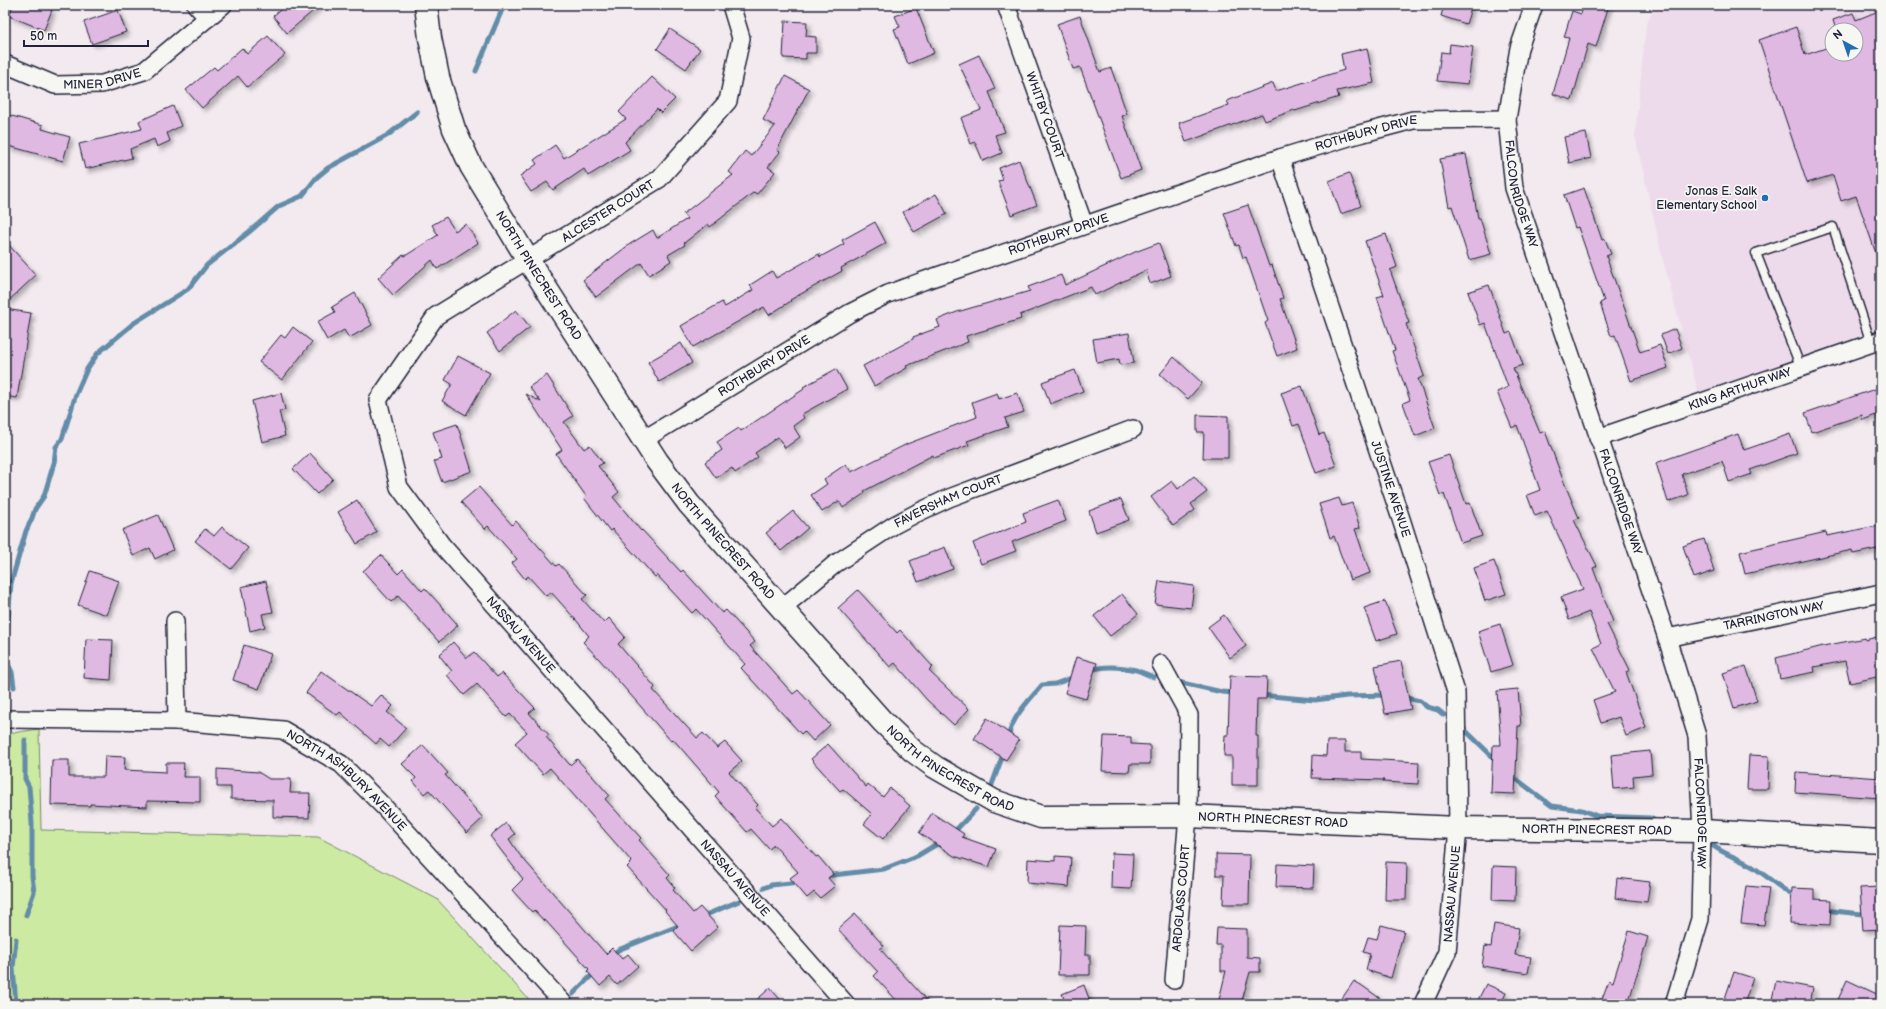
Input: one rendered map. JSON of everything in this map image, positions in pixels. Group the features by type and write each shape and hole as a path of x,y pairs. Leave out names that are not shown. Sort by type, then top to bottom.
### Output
{"street":[{"path":"196,5 208,18"},
{"name":"MINER DRIVE","path":"5,64 55,85 102,84 144,71 223,5"},
{"name":"NORTH PINECREST ROAD","path":"426,5 430,38 438,77 454,129 471,166 528,260 643,440 689,504 882,721 913,751 935,767 994,801 1040,817 1188,816 1458,828 1702,831 1881,841"},
{"name":"ALCESTER COURT","path":"528,260 659,179 728,101 741,38 731,5"},
{"name":"WHITBY COURT","path":"1006,5 1084,225"},
{"name":"FALCONRIDGE WAY","path":"1534,5 1519,48 1507,118 1514,188 1667,638 1697,736 1702,831 1700,919 1674,1004"},
{"name":"ROTHBURY DRIVE","path":"643,440 850,313 888,294 1280,158 1352,136 1412,120 1507,118"},
{"name":"JUSTINE AVENUE","path":"1280,158 1401,519 1456,692 1458,828"},
{"name":"NASSAU AVENUE","path":"528,260 436,316 378,400 399,487 441,544 846,1004"},
{"name":"KING ARTHUR WAY","path":"1598,438 1876,341"},
{"name":"FAVERSHAM COURT","path":"782,608 835,564 894,525 915,514 949,498 1133,429"},
{"name":"TARRINGTON WAY","path":"1667,638 1881,593"},
{"path":"174,621 177,721"},
{"name":"ARDGLASS COURT","path":"1161,664 1189,715 1188,816 1174,980"},
{"name":"NORTH ASHBURY AVENUE","path":"5,719 177,721 283,730 341,764 385,808 564,1004"},
{"name":"NASSAU AVENUE","path":"1423,1004 1447,952 1458,828"}],"lane":[{"path":"1801,368 1756,253 1833,227 1876,341"}],"shaded area":[{"name":"Jonas E. Salk Elementary School","path":"1656,5 1881,5 1881,331 1699,395 1663,260 1635,136 1646,24"}],"green space":[{"path":"39,729 41,830 318,837 437,899 533,1004 5,1004 5,734"}],"building":[{"path":"13,5 40,5 52,10 44,30 9,16"},
{"path":"286,5 320,5 287,33 273,16"},
{"path":"1444,5 1472,5 1466,24 1441,16"},
{"path":"1584,5 1609,5 1596,47 1588,44 1572,100 1553,94 1569,38 1564,37 1572,11 1581,14"},
{"path":"916,8 934,53 908,64 894,29 900,27 895,16"},
{"path":"118,10 126,32 92,44 84,22"},
{"path":"1881,10 1881,262 1879,262 1856,196 1841,201 1833,175 1807,183 1759,40 1796,27 1805,55 1824,49 1824,62 1864,62 1864,22 1834,22 1833,20 1853,13 1856,20"},
{"path":"1080,16 1100,72 1111,68 1127,114 1122,116 1141,170 1121,178 1080,67 1073,69 1057,24"},
{"path":"785,21 807,22 806,36 816,37 816,53 806,53 806,59 783,58"},
{"path":"670,29 700,49 686,69 657,49"},
{"path":"268,36 285,55 247,87 238,76 202,108 186,90 214,67 217,70 242,48 247,54"},
{"path":"1450,44 1473,47 1468,84 1437,81 1441,52 1449,53"},
{"path":"1367,48 1374,83 1337,91 1339,97 1295,111 1294,110 1265,121 1262,114 1186,142 1179,123 1229,105 1227,101 1273,83 1276,91 1344,70 1341,54"},
{"path":"979,55 995,89 989,92 1005,132 995,135 1002,153 983,161 975,142 971,144 961,118 981,110 959,64"},
{"path":"785,76 809,89 777,150 780,152 768,167 775,172 757,194 754,192 710,227 708,224 684,243 685,245 668,255 671,261 649,275 641,263 596,297 583,280 630,244 653,230 657,238 687,219 683,214 733,175 729,172 745,151 751,156 775,126 763,120"},
{"path":"652,77 675,99 661,113 657,109 625,142 630,150 588,176 584,169 553,190 547,182 531,192 520,176 537,164 534,160 555,145 564,158 626,119 619,112"},
{"path":"173,106 181,126 167,133 170,141 157,147 154,139 130,149 132,158 85,169 79,144 142,129 139,121"},
{"path":"5,114 43,125 42,129 70,137 63,161 5,145"},
{"path":"1586,133 1591,158 1569,163 1564,137"},
{"path":"1466,154 1478,218 1480,218 1491,254 1469,260 1452,206 1449,207 1440,159"},
{"path":"1019,160 1037,205 1011,215 998,181 1003,180 999,168"},
{"path":"1349,173 1361,206 1341,214 1329,181"},
{"path":"1584,188 1602,240 1605,239 1611,254 1606,256 1640,352 1660,345 1668,368 1631,381 1615,335 1611,336 1600,303 1604,301 1578,227 1575,228 1564,195"},
{"path":"936,194 947,214 914,232 903,212"},
{"path":"1248,205 1269,266 1272,265 1283,298 1280,299 1297,348 1277,356 1265,323 1268,321 1246,257 1243,258 1239,245 1236,246 1224,213"},
{"path":"446,217 455,231 466,224 478,243 437,269 432,260 393,295 378,278 403,255 405,256 438,235 432,225"},
{"path":"875,222 886,243 841,268 842,271 790,300 791,301 769,315 764,307 693,347 681,326 722,302 725,307 753,290 750,285 772,271 776,278 819,254 820,257 844,244 842,240"},
{"path":"1386,234 1397,267 1390,270 1409,323 1406,324 1424,376 1418,379 1435,428 1415,436 1403,403 1410,400 1392,351 1395,350 1377,297 1384,295 1365,241"},
{"path":"5,241 36,275 5,304"},
{"path":"1159,243 1171,276 1150,284 1146,270 1095,295 1091,287 1020,315 1021,319 966,336 968,342 906,366 907,368 874,386 863,366 913,339 913,337 940,327 937,320 957,312 1030,291 1028,287 1061,275 1065,285 1135,252"},
{"path":"1489,285 1506,334 1511,332 1523,365 1513,368 1540,433 1545,431 1579,518 1574,520 1597,566 1593,568 1613,622 1607,624 1630,670 1626,672 1646,728 1626,736 1619,717 1601,723 1593,700 1615,692 1593,648 1601,644 1589,612 1569,620 1561,597 1583,589 1547,511 1535,516 1527,495 1540,490 1517,425 1512,428 1497,392 1508,387 1485,323 1480,325 1468,292"},
{"path":"355,293 372,325 349,338 344,330 327,340 317,322 335,312 332,307"},
{"path":"5,309 31,313 17,398 5,396"},
{"path":"516,310 530,327 500,351 487,333"},
{"path":"293,327 312,342 282,380 259,362 281,335 285,338"},
{"path":"1675,329 1682,348 1668,354 1661,335"},
{"path":"1129,333 1134,363 1120,365 1119,359 1097,363 1093,339"},
{"path":"681,343 692,363 659,382 648,362"},
{"path":"458,356 490,373 466,415 442,401 452,384 445,380"},
{"path":"1174,357 1202,383 1188,399 1160,374"},
{"path":"836,369 847,389 802,414 804,418 793,426 800,437 785,448 778,437 755,453 758,457 735,473 732,468 716,478 705,462 722,450 717,442 739,428 741,431 804,389 803,387"},
{"path":"1075,370 1083,391 1050,404 1042,382"},
{"path":"547,375 573,416 564,422 584,449 590,445 603,463 598,466 619,492 613,497 641,531 642,530 681,572 683,570 722,613 726,610 755,642 750,646 793,694 798,690 830,725 813,741 804,731 801,734 741,668 745,664 696,609 692,613 657,575 655,577 612,529 610,531 584,498 586,496 556,454 562,450 526,394 541,402 529,387"},
{"path":"1302,386 1319,435 1324,433 1336,466 1316,473 1299,424 1293,426 1281,393"},
{"path":"1881,387 1881,413 1863,420 1862,415 1812,432 1805,413"},
{"path":"281,393 285,410 279,411 285,436 262,442 252,401"},
{"path":"997,393 999,399 1017,393 1024,412 1005,418 1008,427 967,441 969,445 934,458 933,455 864,491 865,493 843,508 839,501 822,512 811,495 827,484 824,479 846,464 851,472 907,444 977,417 972,402"},
{"path":"1197,415 1228,416 1228,458 1203,458 1204,432 1197,432"},
{"path":"457,424 472,471 442,482 434,461 442,459 433,432"},
{"path":"1738,434 1744,450 1790,434 1797,453 1750,470 1752,474 1729,482 1722,461 1682,474 1688,495 1668,502 1656,463"},
{"path":"310,453 333,479 317,494 293,469"},
{"path":"1449,455 1466,504 1470,503 1482,536 1461,543 1444,494 1440,495 1428,462"},
{"path":"1194,476 1207,492 1191,504 1195,510 1173,526 1151,497 1172,481 1178,489"},
{"path":"479,487 512,525 516,521 556,566 559,564 587,595 582,599 604,623 609,618 625,637 618,644 655,687 653,690 697,738 703,733 717,748 725,742 742,761 729,772 758,805 755,808 772,826 781,818 816,857 818,856 833,874 828,878 835,886 820,898 814,892 807,898 790,878 798,872 774,845 769,849 751,829 747,832 715,796 719,792 673,739 671,741 583,642 589,636 576,620 551,592 546,596 528,576 525,579 512,563 517,559 488,526 485,529 461,502"},
{"path":"1339,498 1342,506 1352,503 1360,528 1355,529 1370,573 1350,580 1334,536 1330,538 1319,504"},
{"path":"1121,499 1129,520 1096,532 1089,511"},
{"path":"357,500 377,532 357,544 338,512"},
{"path":"1058,500 1066,521 1012,542 1016,551 981,564 973,543 1026,522 1023,513"},
{"path":"793,511 808,528 781,551 766,533"},
{"path":"158,515 173,550 155,559 150,548 133,556 122,530"},
{"path":"1881,525 1881,548 1853,554 1852,550 1745,574 1740,552 1826,532 1827,536"},
{"path":"222,527 248,548 231,569 195,541 205,529 214,536"},
{"path":"1704,539 1714,571 1694,578 1683,546"},
{"path":"945,547 953,569 918,582 910,561"},
{"path":"381,555 398,574 403,569 422,591 425,588 458,625 439,642 398,596 391,602 363,571"},
{"path":"1494,561 1506,594 1485,601 1474,568"},
{"path":"90,571 119,581 107,615 78,605"},
{"path":"266,581 273,612 262,614 265,627 250,631 241,587"},
{"path":"1159,581 1194,586 1191,608 1155,604"},
{"path":"858,590 897,633 900,630 933,667 929,671 969,709 954,725 927,700 895,663 890,667 838,608"},
{"path":"1122,594 1138,614 1110,636 1094,616"},
{"path":"1385,601 1397,634 1376,641 1364,608"},
{"path":"1224,615 1246,646 1230,658 1208,627"},
{"path":"1500,624 1513,665 1491,672 1478,631"},
{"path":"1881,636 1881,676 1850,683 1845,661 1814,667 1815,672 1780,679 1776,658 1823,646 1865,638 1865,640"},
{"path":"86,639 113,640 111,680 84,678"},
{"path":"453,642 467,658 474,652 497,677 502,673 535,708 529,713 549,735 546,737 570,765 577,759 609,795 605,799 641,838 639,840 670,875 667,878 675,888 673,890 693,913 700,907 718,927 691,951 673,930 678,926 665,911 666,910 627,867 632,862 550,768 543,774 515,743 527,732 510,714 506,717 477,684 464,695 447,675 452,671 439,655"},
{"path":"244,645 271,654 259,689 233,680"},
{"path":"1076,657 1097,663 1086,699 1065,693"},
{"path":"1401,661 1411,709 1385,714 1375,666"},
{"path":"1746,666 1757,701 1734,708 1723,673"},
{"path":"321,671 371,706 381,695 393,706 387,712 406,728 389,747 380,739 376,744 340,712 337,715 306,693"},
{"path":"1230,676 1267,677 1266,699 1257,699 1256,736 1258,736 1258,785 1232,785 1232,756 1224,756 1225,735 1228,735"},
{"path":"1518,689 1521,726 1518,726 1515,794 1491,793 1493,745 1501,745 1497,691"},
{"path":"987,718 1019,740 1006,760 974,739"},
{"path":"1104,736 1131,737 1131,744 1150,745 1150,764 1130,764 1129,772 1102,771"},
{"path":"1327,741 1345,741 1345,752 1361,752 1361,759 1419,762 1418,784 1383,782 1384,780 1312,778 1313,755 1326,756"},
{"path":"828,744 866,787 868,784 883,797 890,788 910,806 883,839 864,824 872,814 843,789 840,791 811,759"},
{"path":"423,745 448,773 445,775 483,818 467,833 429,790 424,794 413,781 416,778 402,764"},
{"path":"1650,751 1652,774 1633,776 1634,787 1614,789 1611,755"},
{"path":"1749,755 1769,756 1768,789 1747,789"},
{"path":"105,756 125,757 124,770 166,772 166,763 184,763 183,777 200,777 200,802 147,801 147,807 90,804 90,806 51,805 52,760 69,760 69,777 104,777"},
{"path":"217,769 258,772 269,779 291,779 290,793 310,793 309,818 273,817 273,800 231,799 231,787 217,787"},
{"path":"1796,772 1881,778 1881,798 1795,792"},
{"path":"932,813 964,834 962,837 996,849 989,867 954,856 919,833"},
{"path":"506,823 515,834 509,839 519,854 606,954 612,948 622,959 628,954 638,966 617,985 610,977 600,986 587,971 589,969 545,920 544,921 534,910 532,912 512,890 523,879 490,836"},
{"path":"1112,853 1133,854 1131,889 1111,888"},
{"path":"1216,854 1250,855 1249,904 1223,904 1224,875 1216,875"},
{"path":"1055,856 1071,857 1069,887 1027,883 1028,859 1055,861"},
{"path":"1386,862 1407,863 1406,900 1385,900"},
{"path":"1277,864 1314,866 1313,888 1276,887"},
{"path":"1493,866 1516,867 1515,901 1492,900"},
{"path":"1617,878 1650,882 1647,902 1615,898"},
{"path":"1746,886 1769,888 1764,925 1741,923"},
{"path":"1881,887 1881,929 1863,930 1860,888"},
{"path":"1792,888 1814,889 1814,899 1831,900 1830,925 1790,923"},
{"path":"855,914 884,946 880,949 930,1004 900,1004 874,976 878,972 838,929"},
{"path":"1494,924 1519,928 1515,955 1531,957 1528,973 1482,966 1485,946 1491,947"},
{"path":"1060,925 1086,926 1085,955 1090,955 1090,975 1058,975"},
{"path":"1381,925 1404,931 1391,978 1366,970 1370,954 1363,952 1368,937 1377,939"},
{"path":"1217,928 1247,929 1247,957 1260,958 1260,972 1250,972 1241,1004 1218,1004 1226,971 1221,971 1221,945 1216,945"},
{"path":"1629,931 1648,937 1628,1004 1600,1004 1609,980 1613,982"},
{"path":"1734,972 1753,978 1744,1004 1723,1004"},
{"path":"1847,980 1881,996 1881,1004 1836,1004"},
{"path":"1354,981 1361,985 1388,1004 1338,1004"},
{"path":"1776,981 1813,988 1810,1004 1771,1004"},
{"path":"1486,984 1506,993 1501,1004 1476,1004"},
{"path":"1084,985 1091,1004 1066,1004 1062,994"},
{"path":"770,988 784,1004 752,1004"}],"waterway":[{"path":"476,71 504,5"},
{"path":"14,687 12,672 8,664 6,645 11,583 26,531 35,509 44,496 54,463 56,447 62,439 76,394 87,369 98,353 134,323 188,289 207,265 279,206 302,196 317,177 328,168 388,135 417,112"},
{"path":"1089,671 1106,667 1119,667 1136,670 1154,677"},
{"path":"1008,739 1017,716 1042,685 1055,684 1074,677"},
{"path":"1182,683 1222,692 1234,693"},
{"path":"1260,695 1315,700 1347,696 1388,695"},
{"path":"1402,697 1420,701 1427,707 1438,710 1444,715"},
{"path":"1462,727 1497,761"},
{"path":"25,740 25,779 29,787 32,823 32,876 34,892 26,915"},
{"path":"990,790 1004,752"},
{"path":"1511,775 1552,806 1582,810 1597,816 1650,818 1658,822"},
{"path":"952,834 976,809"},
{"path":"825,876 884,869 917,856 942,841"},
{"path":"1712,845 1753,867 1797,898"},
{"path":"764,888 771,885 800,882"},
{"path":"701,917 739,901"},
{"path":"1824,910 1881,916"},
{"path":"611,957 618,950 683,924"},
{"path":"16,939 13,968 16,1004"},
{"path":"573,994 595,972"}],"place":[{"name":"Jonas E. Salk Elementary School","path":"1765,198"}]}
